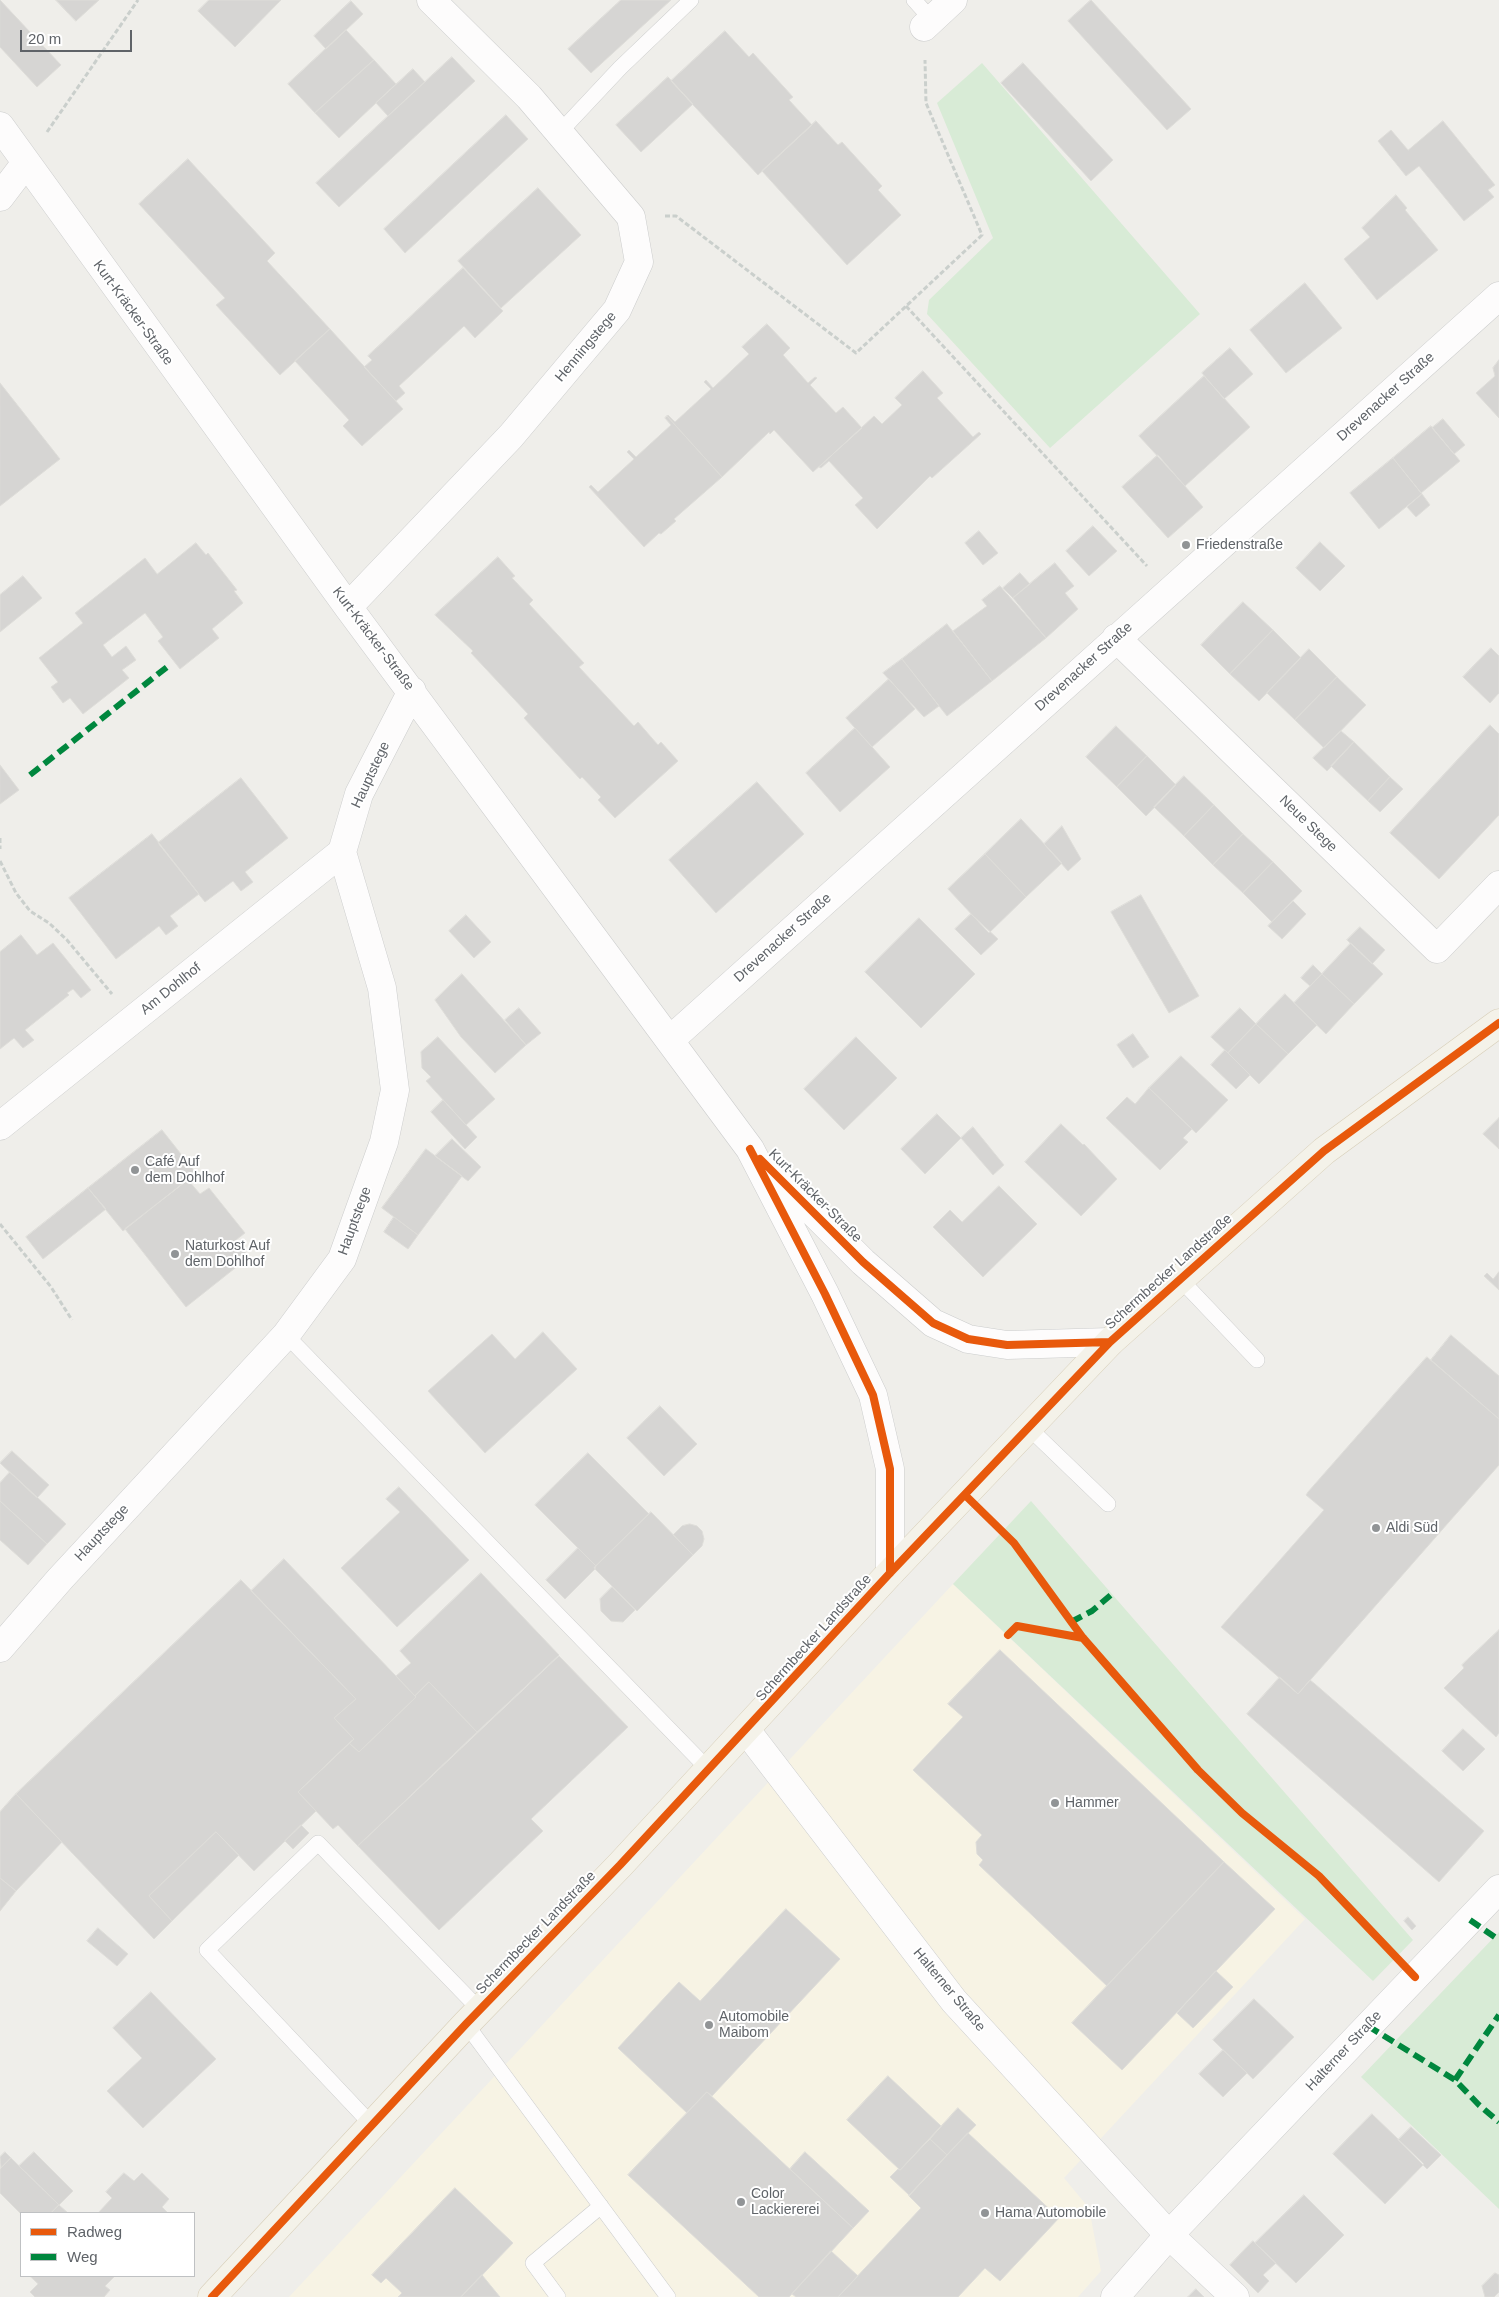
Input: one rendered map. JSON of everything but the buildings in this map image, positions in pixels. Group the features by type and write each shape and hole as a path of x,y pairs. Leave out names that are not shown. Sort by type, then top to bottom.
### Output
{"main road":[{"name":"Schermbecker Landstraße","path":"212,2297 472,2016 620,1865 890,1573 1110,1342 1324,1151 1499,1023"}],"street":[{"path":"431,0 528,97 631,217"},
{"path":"928,23 953,0"},
{"name":"Kurt-Kräcker-Straße","path":"0,126 25,164 348,607 750,1149 863,1262 932,1323 968,1339 1008,1345 1110,1342"},
{"path":"0,197 25,164"},
{"name":"Henningstege","path":"348,607 511,436 617,310 639,262 631,217"},
{"name":"Drevenacker Straße","path":"670,1040 1499,296"},
{"name":"Neue Stege","path":"1116,638 1437,949 1499,885"},
{"name":"Hauptstege","path":"0,1648 60,1579 286,1335 342,1260 384,1142 395,1090 382,988 342,852 359,794 412,691"},
{"name":"Am Dohlhof","path":"0,1126 342,852"},
{"name":"Kurt-Kräcker-Straße","path":"750,1149 825,1294 873,1395 890,1469 890,1573"},
{"name":"Halterner Straße","path":"746,1730 954,2001 1169,2235 1235,2297"},
{"name":"Halterner Straße","path":"1115,2297 1169,2235 1499,1889"}],"lane":[{"path":"559,133 620,68 691,0"},
{"path":"914,0 928,23"},
{"path":"1180,1279 1257,1360"},
{"path":"286,1335 709,1770"},
{"path":"1028,1427 1108,1504"},
{"path":"372,2125 208,1950 318,1843 472,2016 601,2206 668,2297"},
{"path":"558,2297 533,2263 601,2206"}],"path":[{"path":"25,164 138,0"},
{"path":"631,217 676,216 856,353 982,235 926,103 928,23"},
{"path":"906,306 1170,590"},
{"path":"0,838 0,849"},
{"path":"0,861 6,878 30,911 49,923 67,940 133,1020"},
{"path":"0,1224 51,1287 72,1320"}],"shaded area":[{"path":"953,1584 1305,1919 1064,2178 1089,2208 1101,2271 1078,2297 289,2297"}],"green space":[{"path":"982,63 1200,314 1050,448 927,314 929,300 993,238 937,103"},
{"path":"1031,1501 1413,1940 1373,1981 953,1584"},
{"path":"1499,1932 1499,2209 1361,2077"}],"marked path":[{"path":"30,775 167,667"},
{"path":"1071,1622 1092,1611 1112,1594"},
{"path":"1470,1920 1499,1940"},
{"path":"1455,2080 1499,2015"},
{"path":"1368,2026 1455,2080 1479,2105 1499,2122"}],"cycle path":[{"path":"212,2297 466,2024 620,1865 890,1573 1110,1342 1324,1151 1499,1023"},
{"path":"750,1149 825,1294 873,1395 890,1469 890,1573"},
{"path":"760,1159 863,1262 933,1323 968,1339 1007,1345 1110,1342"},
{"path":"965,1495 1014,1543 1083,1638 1198,1770 1242,1813 1319,1876 1415,1977"},
{"path":"1008,1635 1017,1626 1083,1638"}],"place":[{"name":"Friedenstraße","path":"1186,545"},
{"name":"Café Auf dem Dohlhof","path":"135,1170"},
{"name":"Naturkost Auf dem Dohlhof","path":"175,1254"},
{"name":"Aldi Süd","path":"1376,1528"},
{"name":"Hammer","path":"1055,1803"},
{"name":"Automobile Maibom","path":"709,2025"},
{"name":"Color Lackiererei","path":"741,2202"},
{"name":"Hama Automobile","path":"985,2213"}]}
